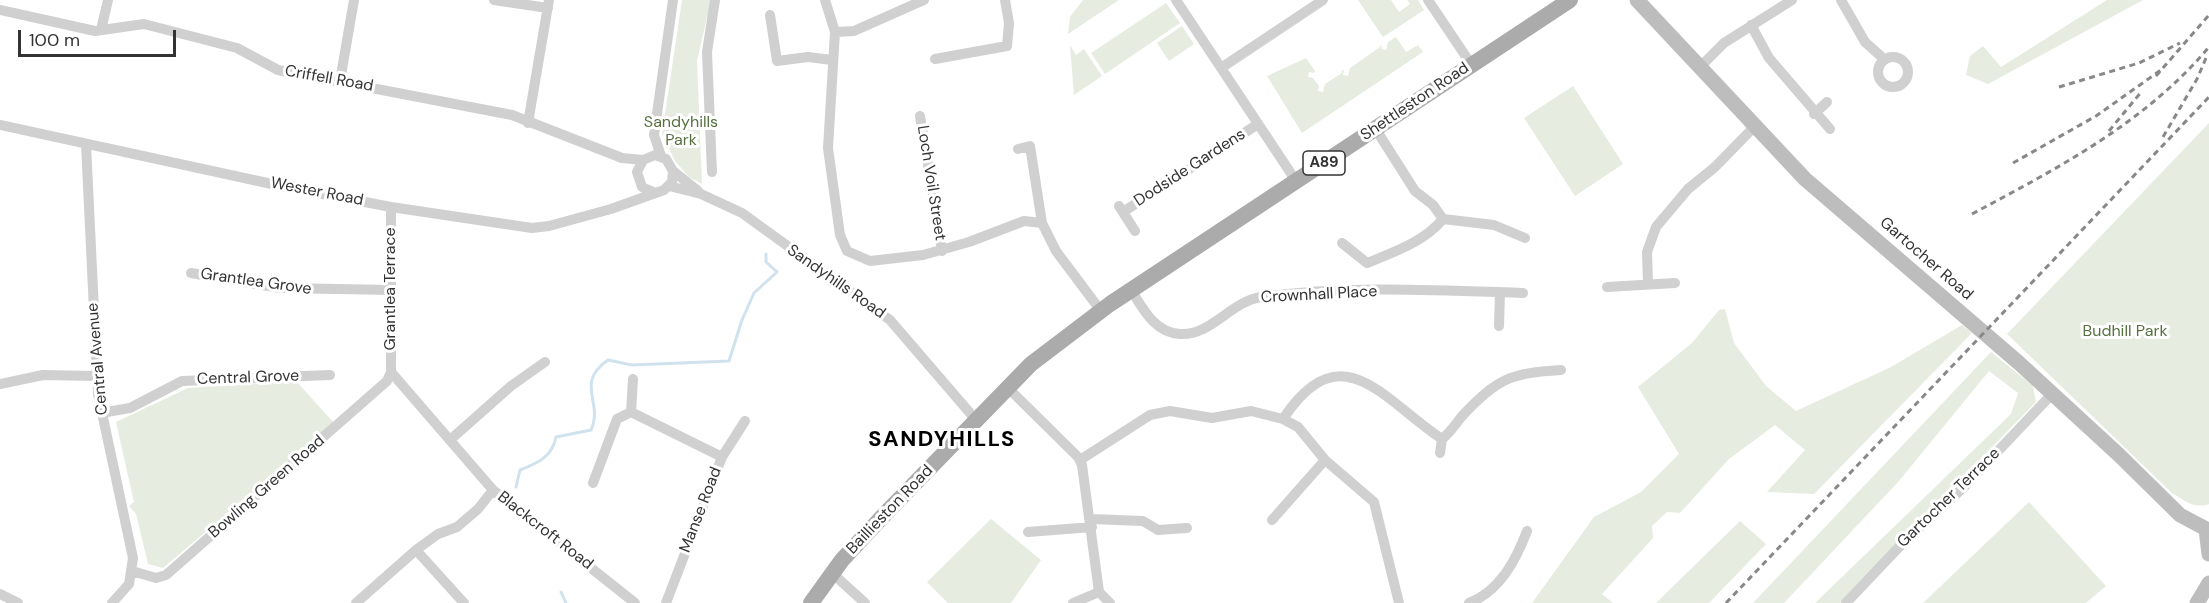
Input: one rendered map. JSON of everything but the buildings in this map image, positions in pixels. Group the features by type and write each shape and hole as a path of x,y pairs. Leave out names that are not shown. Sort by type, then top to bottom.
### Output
{"main road":[{"name":"Shettleston Road","path":"1106,307 1570,0"},
{"name":"Gartocher Road","path":"1637,0 1805,179 2052,394 2180,515 2207,528"},
{"name":"Baillieston Road","path":"811,603 832,573 1007,387 1031,364 1106,307"},
{"path":"2207,528 2209,554"},
{"path":"2197,603 2209,583"}],"street":[{"path":"101,30 108,0"},
{"path":"340,81 354,0"},
{"path":"494,0 548,4 528,123"},
{"name":"Sandyhills Road","path":"673,0 663,65 656,143 661,156 669,162 674,171 701,194"},
{"path":"712,172 707,52 715,0"},
{"path":"825,0 835,32 828,148 844,247 850,254 870,261 942,251 1024,221 1042,223"},
{"path":"835,32 854,31 924,0"},
{"path":"934,59 1007,46 1009,23 1005,0"},
{"path":"1176,0 1296,181"},
{"path":"1221,68 1323,0"},
{"path":"1428,0 1471,64"},
{"path":"1700,67 1724,43 1792,0"},
{"path":"1841,0 1864,42 1884,60"},
{"name":"Criffell Road","path":"0,10 101,30 144,24 237,48 278,70 512,115 622,158 646,158"},
{"path":"770,15 777,61 808,57 832,60"},
{"path":"1751,25 1769,58 1814,114 1830,129"},
{"path":"1814,114 1827,102"},
{"name":"Loch Voil Street","path":"920,116 942,251"},
{"name":"Dodside Gardens","path":"1135,231 1121,209 1258,124"},
{"name":"Wester Road","path":"0,125 392,207 532,228 556,225 653,192"},
{"path":"1648,284 1647,252 1656,227 1688,189 1715,167 1755,126"},
{"path":"1375,128 1415,191 1433,205 1443,219 1494,225 1525,238"},
{"name":"Sandyhills Road","path":"637,172 656,143"},
{"name":"Central Avenue","path":"86,144 96,376 101,413 132,553 132,571"},
{"path":"1018,148 1030,146 1042,223 1056,251 1106,307"},
{"path":"646,158 661,156"},
{"name":"Criffell Road","path":"622,158 637,172"},
{"path":"637,172 642,186 653,192 669,186 674,171"},
{"path":"633,200 642,186"},
{"name":"Sandyhills Road","path":"669,186 701,194 742,213 890,320 976,420"},
{"name":"Grantlea Terrace","path":"390,372 393,290 392,207"},
{"path":"1342,243 1367,263 1421,239 1434,230 1443,219"},
{"name":"Grantlea Grove","path":"190,273 280,288 393,290"},
{"path":"1607,287 1675,283"},
{"name":"Crownhall Place","path":"1131,291 1158,327 1180,334 1204,329 1234,307 1263,297 1344,291 1523,292"},
{"path":"1499,326 1500,292"},
{"path":"450,440 511,386 545,362"},
{"path":"1440,453 1442,439 1485,392 1506,378 1524,372 1561,370"},
{"name":"Blackcroft Road","path":"390,372 493,490 635,603"},
{"name":"Bowling Green Road","path":"132,571 159,578 169,572 384,385 390,372"},
{"path":"0,384 43,375 96,376"},
{"name":"Central Grove","path":"101,413 130,408 182,381 330,375"},
{"path":"1283,419 1295,401 1316,382 1342,375 1361,379 1442,439"},
{"path":"631,412 633,380"},
{"path":"1007,387 1080,460 1091,523 1099,592 1110,603"},
{"name":"Gartocher Terrace","path":"1846,603 1901,545 1964,487 2052,394"},
{"path":"1080,460 1150,415 1170,411 1212,418 1251,411 1283,419 1298,427 1325,460 1374,502 1399,603"},
{"path":"631,412 722,457"},
{"path":"593,483 617,419 631,412"},
{"name":"Manse Road","path":"666,603 722,457 745,421"},
{"path":"1272,520 1325,460"},
{"path":"356,603 416,550 438,534 457,527 478,509 493,490"},
{"path":"1028,532 1091,523 1143,521 1158,530 1187,528"},
{"path":"1468,603 1495,586 1516,561 1527,531"},
{"path":"416,550 464,603"},
{"path":"112,603 129,584 132,571"},
{"path":"832,573 865,603"},
{"path":"1073,603 1099,592"},
{"path":"0,594 18,603"}],"green space":[{"name":"Sandyhills Park","path":"682,0 711,0 697,61 702,184 689,177 675,161 662,134"},
{"path":"1083,0 1119,0 1068,34 1070,17"},
{"path":"1358,0 1391,0 1399,12 1410,4 1407,0 1418,0 1424,10 1383,37"},
{"path":"2107,0 2143,0 1988,84 1966,75 1970,56 1983,46 2001,67"},
{"path":"1166,3 1180,23 1105,74 1091,53"},
{"path":"1182,26 1194,44 1169,61 1157,43"},
{"path":"1396,37 1406,52 1418,45 1423,52 1302,133 1267,76 1306,58 1315,71 1314,73 1309,72 1308,77 1313,78 1319,86 1318,91 1323,92 1325,84 1342,73 1341,71 1344,70 1343,75 1348,76 1350,68 1381,44 1382,49 1386,50 1388,42"},
{"path":"1070,45 1076,55 1084,49 1102,76 1074,95"},
{"path":"1573,86 1623,164 1575,196 1524,118"},
{"name":"Budhill Park","path":"2209,123 2209,504 2199,506 2172,493 2007,334"},
{"path":"1725,309 1734,343 1766,386 1796,411 1891,367 1962,325 1972,333 1814,494 1767,492 1805,450 1775,425 1729,459 1680,513 1667,512 1652,526 1653,538 1602,594 1613,603 1532,603 1594,517 1641,492 1679,454 1638,387 1692,343 1719,310"},
{"path":"1991,352 2033,386 2036,402 1840,603 1815,603 2011,414 2018,393 1989,371 1899,481 1784,603 1753,603"},
{"path":"297,382 334,423 163,568 148,564 136,514 129,506 134,502 116,422 188,388"},
{"path":"2029,502 2106,586 2086,603 1923,603"},
{"path":"991,519 1041,560 1011,603 948,603 927,582"},
{"path":"1740,521 1766,544 1709,603 1656,603"}],"waterway":[{"path":"516,487 520,470 533,465 548,454 556,437 591,430 594,420 591,385 598,369 608,360 632,365 729,361 742,320 754,293 777,272 766,262 766,254"},
{"path":"561,592 566,603"}],"railway":[{"path":"2156,76 2209,15"},
{"path":"2059,87 2139,63 2180,43"},
{"path":"1972,214 2068,161 2129,121 2157,99 2209,47"},
{"path":"2163,137 2197,79 2206,58"},
{"path":"2013,163 2096,116 2161,70"},
{"path":"2109,131 2142,91"},
{"path":"1726,603 2209,97"}],"district":[{"name":"SANDYHILLS","path":"942,440"}]}
